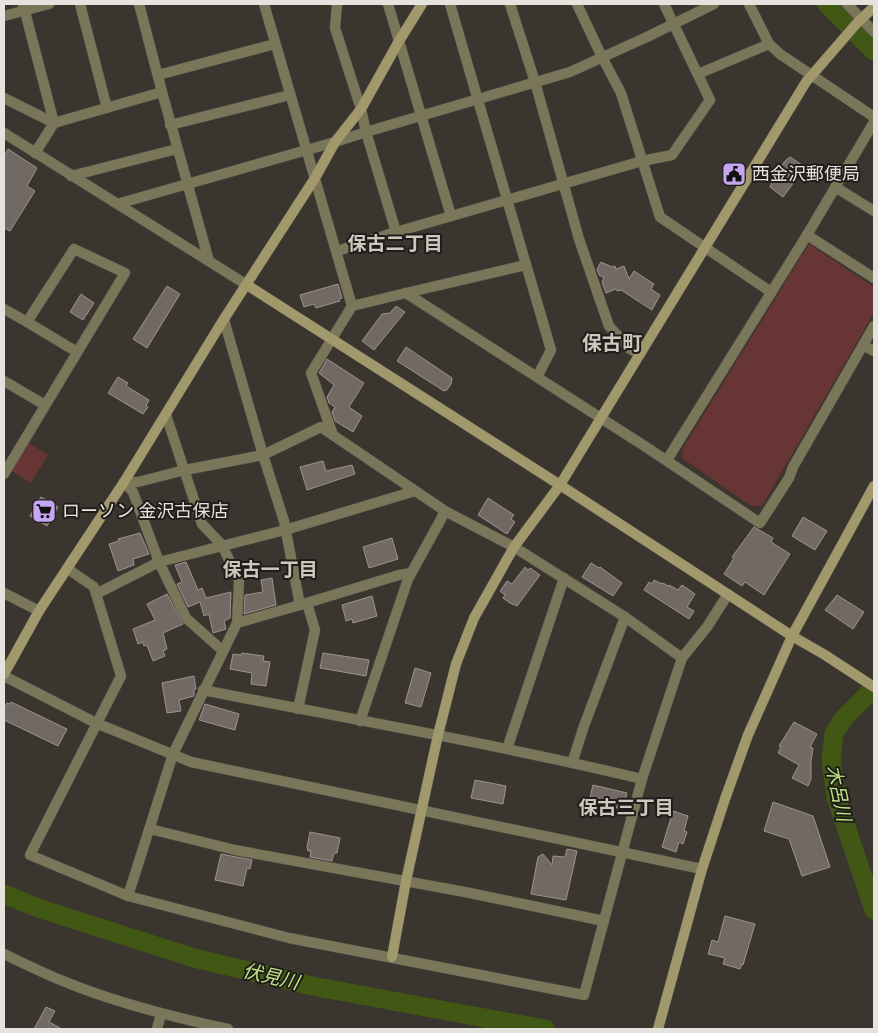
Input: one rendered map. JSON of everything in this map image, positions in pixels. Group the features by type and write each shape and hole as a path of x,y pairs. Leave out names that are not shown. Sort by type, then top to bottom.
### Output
{"street":[{"path":"4,16 24,7 49,4"},
{"path":"80,4 107,108"},
{"path":"139,4 170,125 209,261"},
{"path":"264,4 352,306"},
{"path":"337,4 335,28 361,109 396,232"},
{"path":"388,4 451,216"},
{"path":"422,4 398,41 361,109 335,142 315,178 224,320 124,482 68,569 38,611 4,675 96,722 191,762 702,869"},
{"path":"450,4 551,350 537,377"},
{"path":"510,4 535,82 579,239 609,326 630,349 640,354"},
{"path":"577,4 602,57 622,93 660,217 771,292"},
{"path":"336,251 508,199 642,161 672,155 710,100 664,4"},
{"path":"117,204 570,72 714,4"},
{"path":"749,4 769,44 780,54 874,117"},
{"path":"847,4 859,21 874,32"},
{"path":"24,7 54,123"},
{"path":"392,957 406,881 438,735 456,664 474,618 514,547 560,485 812,75 859,21 874,7"},
{"path":"158,75 275,44"},
{"path":"698,74 769,44"},
{"path":"35,153 54,123 162,92"},
{"path":"170,125 290,95"},
{"path":"4,98 54,123"},
{"path":"667,460 874,122"},
{"path":"4,133 247,284 874,687"},
{"path":"71,176 177,149"},
{"path":"835,187 874,211"},
{"path":"806,235 874,278"},
{"path":"4,474 125,273 74,249 27,322 29,323"},
{"path":"334,435 312,373 352,306 526,265"},
{"path":"406,292 667,460 760,523 789,478 874,326"},
{"path":"4,309 77,352"},
{"path":"224,320 284,521 303,604 315,630 298,709"},
{"path":"863,345 874,351"},
{"path":"4,381 45,405"},
{"path":"128,896 173,754 237,623 239,581 222,545 202,524 166,415"},
{"path":"124,482 138,482 184,470 263,455 321,427 444,511 514,547 625,617 682,658"},
{"path":"124,482 133,492 159,562 186,618 223,651"},
{"path":"660,1025 702,869 748,735 792,636 874,486"},
{"path":"96,594 159,562 285,530 415,491"},
{"path":"360,721 408,579 444,511"},
{"path":"68,569 94,587 121,676 30,855 128,896 289,938 584,995 642,779 682,658 707,626 728,594"},
{"path":"237,623 411,573"},
{"path":"507,749 564,578"},
{"path":"4,593 38,611"},
{"path":"572,763 625,617"},
{"path":"203,690 438,735 642,779"},
{"path":"150,829 235,850 465,892 604,922"},
{"path":"4,954 61,981 161,1014 228,1029"},
{"path":"156,1029 161,1014"}],"shaded area":[{"path":"809,244 874,287 874,313 762,506 751,506 682,458 683,448"},
{"path":"27,442 48,455 31,483 10,470"}],"building":[{"path":"8,149 37,168 27,186 35,191 10,231 4,228 4,157"},
{"path":"790,157 805,167 783,197 770,187 771,181"},
{"path":"601,262 612,267 615,266 616,269 624,266 629,279 634,271 654,284 651,289 660,295 652,310 621,290 617,291 616,289 606,293 602,282 604,278 599,275 597,269"},
{"path":"338,284 342,298 339,299 340,301 316,308 314,304 304,307 300,295"},
{"path":"167,286 180,294 147,348 133,339"},
{"path":"81,294 94,303 83,320 70,312"},
{"path":"396,306 405,312 374,350 362,341 382,314 390,313"},
{"path":"406,347 452,378 447,390 444,391 397,361"},
{"path":"327,359 364,383 349,407 362,416 353,432 335,421 332,412 335,407 329,403 327,397 334,385 319,373"},
{"path":"118,377 128,383 126,386 149,400 146,406 148,407 143,414 108,393"},
{"path":"323,461 326,471 352,465 355,474 307,490 300,467"},
{"name":"ローソン 金沢古保店","path":"41,497 58,507 47,526 30,516"},
{"path":"488,498 514,515 511,519 515,522 507,534 478,515"},
{"path":"803,517 827,531 815,550 792,536"},
{"path":"754,527 773,538 771,542 790,554 764,595 745,582 742,586 724,574 734,558 732,557"},
{"path":"140,533 149,554 133,559 134,565 118,571 109,544 119,541 118,539"},
{"path":"392,538 398,559 369,568 363,547"},
{"path":"186,562 198,590 202,588 206,598 231,592 230,618 224,621 226,629 213,633 209,614 204,616 200,602 188,607 177,584 182,582 175,565"},
{"path":"591,563 600,567 622,583 613,596 582,577"},
{"path":"525,567 540,575 517,606 503,598 505,595 500,591 507,581 512,584"},
{"path":"272,578 276,605 244,614 245,595 263,592 261,580"},
{"path":"654,580 678,590 682,585 695,594 687,607 694,611 689,619 644,590 649,582 652,584"},
{"path":"167,594 183,624 163,633 167,649 163,651 165,656 153,661 147,645 144,646 143,642 138,644 133,629 155,620 147,604"},
{"path":"837,595 864,612 853,629 825,610"},
{"path":"372,596 377,616 353,623 352,619 346,621 342,605"},
{"path":"242,653 264,656 263,661 270,662 266,686 251,684 252,673 230,669 233,654 241,655"},
{"path":"323,653 369,660 366,676 320,668"},
{"path":"415,668 431,673 421,707 405,703"},
{"path":"194,676 196,689 194,689 194,696 179,700 181,711 167,713 162,683"},
{"path":"11,702 67,729 58,746 4,720 4,709 7,703 10,704"},
{"path":"205,704 239,714 235,730 199,720"},
{"path":"794,722 817,734 810,747 813,748 811,779 808,786 792,778 799,765 778,753 781,747 779,746"},
{"path":"475,780 506,786 503,804 471,798"},
{"path":"593,785 627,793 623,809 589,802"},
{"path":"773,802 813,816 830,867 802,876 789,839 764,831"},
{"path":"673,811 688,816 684,831 687,832 683,844 679,842 676,852 662,847"},
{"path":"310,832 340,838 337,853 334,853 332,861 310,857 311,851 308,851 307,847"},
{"path":"567,849 577,851 566,900 531,894 538,857 543,854 552,865 553,856 565,857"},
{"path":"221,854 252,860 250,869 247,868 243,886 215,880"},
{"path":"725,916 755,924 743,965 740,969 723,964 725,958 708,954 712,940 718,942"},
{"path":"46,1007 55,1011 49,1022 62,1029 34,1029"}],"waterway":[{"name":"木呂川","path":"827,4 874,51"},
{"name":"木呂川","path":"874,688 844,718 834,733 831,759 836,797 874,910"},
{"name":"伏見川","path":"4,894 38,908 194,958 312,986 545,1029"}],"place":[{"name":"西金沢郵便局","path":"734,174"},
{"name":"ローソン 金沢古保店","path":"44,511"}],"district":[{"name":"保古二丁目","path":"395,243"},
{"name":"保古町","path":"612,343"},
{"name":"保古一丁目","path":"270,569"},
{"name":"保古三丁目","path":"626,807"}]}
